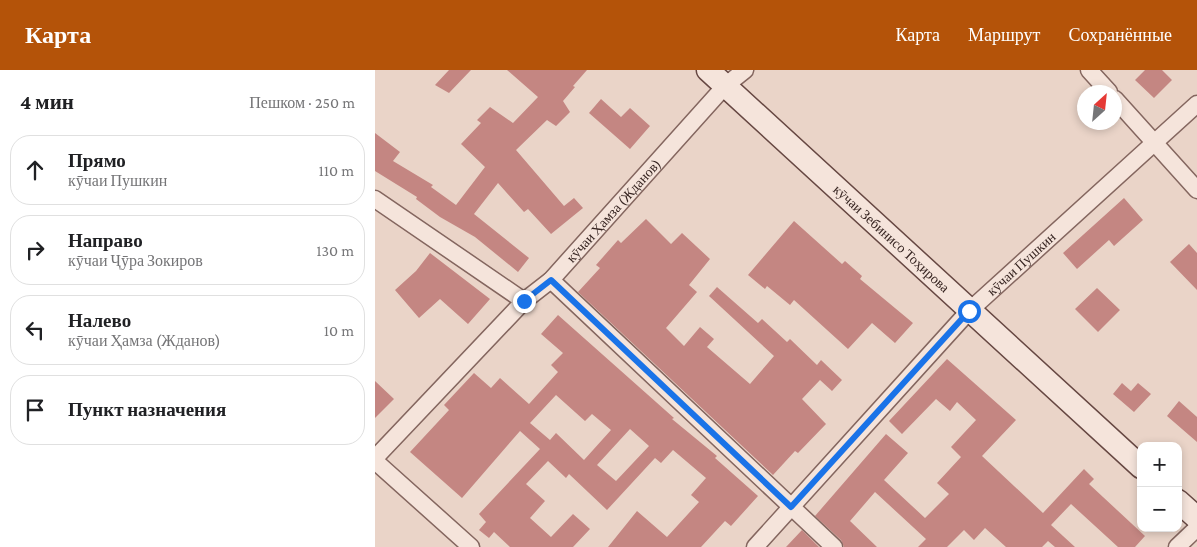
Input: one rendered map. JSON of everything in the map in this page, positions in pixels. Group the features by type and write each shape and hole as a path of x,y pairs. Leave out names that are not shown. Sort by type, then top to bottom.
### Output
{"main road":[{"name":"кӯчаи Зебинисо Тоҳирова","path":"707,70 1137,463"},
{"path":"1182,505 1197,518"}],"street":[{"name":"кӯчаи Ҳамза (Жданов)","path":"375,459 524,301 551,280 725,86 745,70"},
{"path":"1089,70 1103,85"},
{"name":"кӯчаи Пушкин","path":"755,547 969,311 1197,104"},
{"path":"1122,107 1197,190"},
{"path":"375,199 524,301"},
{"path":"551,280 834,547"},
{"path":"375,459 471,547"},
{"path":"1177,547 1197,528"}],"building":[{"path":"449,70 471,70 449,93 435,85"},
{"path":"507,70 587,70 563,101 570,112 556,126 547,120 516,150 564,206 574,198 583,208 551,234 528,209 524,212 498,183 474,214 529,258 518,272 475,237 440,217 416,199 417,197 375,171 375,133 400,152 393,161 433,185 431,187 456,205 485,167 461,144 481,123 477,120 490,107 513,123 538,97"},
{"path":"1145,70 1162,70 1172,80 1154,98 1135,80"},
{"path":"601,99 621,117 630,108 650,126 630,149 589,113"},
{"path":"1124,198 1143,220 1114,246 1109,240 1077,269 1063,253"},
{"path":"646,219 671,244 682,233 710,259 689,285 697,292 666,328 684,346 700,327 714,339 707,347 750,384 774,356 709,296 717,287 758,323 762,319 787,342 790,339 817,365 821,360 842,380 832,391 820,380 802,399 826,424 798,453 795,451 773,475 578,292 600,268 596,265 618,240 621,243"},
{"path":"794,221 842,264 845,261 862,276 860,279 913,323 895,343 872,323 848,349 794,300 790,305 767,286 765,289 748,275"},
{"path":"1189,244 1197,253 1197,290 1170,262"},
{"path":"430,253 490,299 468,324 440,299 419,318 395,290 416,271"},
{"path":"1097,288 1120,310 1098,332 1075,309"},
{"path":"558,315 674,418 672,419 717,456 715,458 758,496 731,526 725,521 701,547 608,547 637,511 667,537 699,502 691,495 706,478 673,450 661,463 655,458 607,510 569,474 566,478 548,461 526,484 545,501 530,518 551,537 573,514 590,529 573,547 510,547 494,532 489,538 479,530 486,522 479,514 540,449 520,431 462,498 410,452 449,410 444,405 474,373 491,388 500,378 529,404 558,372 551,365 563,353 541,334","holes":["556,395 585,421 592,414 611,430 584,460 556,433 550,440 530,423","630,429 649,446 616,481 597,465"]},
{"path":"947,359 1016,420 982,456 1043,513 1084,469 1094,479 1089,484 1137,529 1137,532 1141,532 1145,536 1135,547 1118,547 1071,504 1051,525 1075,547 1055,547 1048,541 1042,547 1006,547 985,528 974,540 964,530 947,547 918,547 926,539 875,492 850,521 877,547 844,547 841,540 815,516 886,434 908,453 884,480 925,518 949,494 937,483 961,457 951,447 976,420 957,402 950,411 936,399 902,434 889,421"},
{"path":"375,381 394,399 375,418"},
{"path":"1122,383 1131,391 1138,383 1151,394 1134,412 1113,394"},
{"path":"1179,401 1197,417 1197,442 1167,416"},
{"path":"802,530 819,547 786,547"}],"route":[{"path":"524,301 551,280 791,507 969,311"}]}
